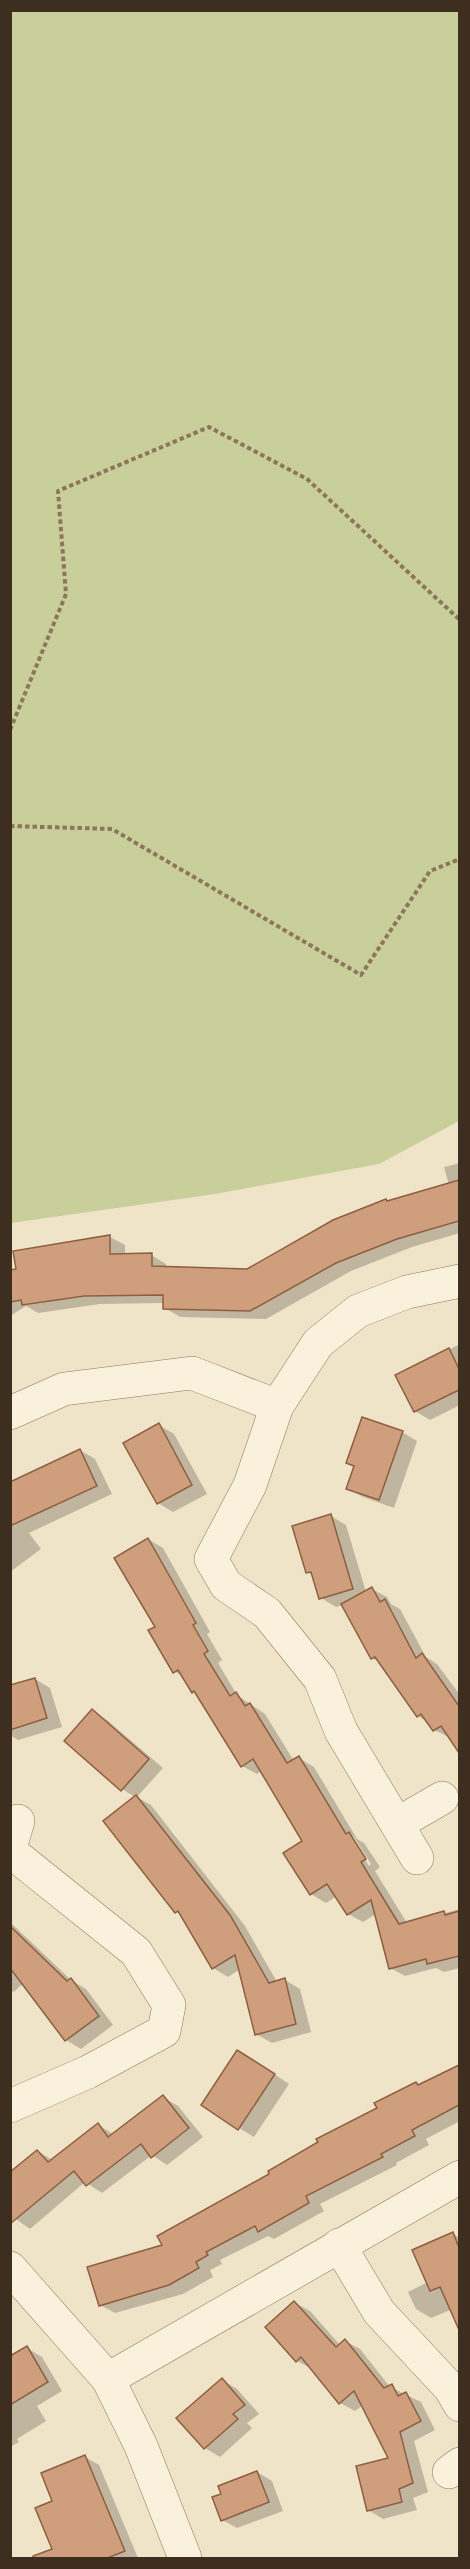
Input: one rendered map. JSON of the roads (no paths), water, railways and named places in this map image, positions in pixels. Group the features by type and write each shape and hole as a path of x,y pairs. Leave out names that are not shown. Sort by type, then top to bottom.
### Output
{"street":[{"path":"417,1858 341,1731 320,1679 267,1613 226,1586 211,1559 250,1485 277,1406 318,1343 358,1311 407,1292 459,1281"},
{"path":"10,1413 64,1389 192,1373 277,1406"},
{"path":"397,1824 442,1798"},
{"path":"10,2106 88,2072 165,2031 169,2005 136,1952 13,1840"},
{"path":"108,2379 459,2177"},
{"path":"339,2245 379,2312 450,2388 459,2405"},
{"path":"12,2273 108,2379 141,2446 185,2559"}]}
